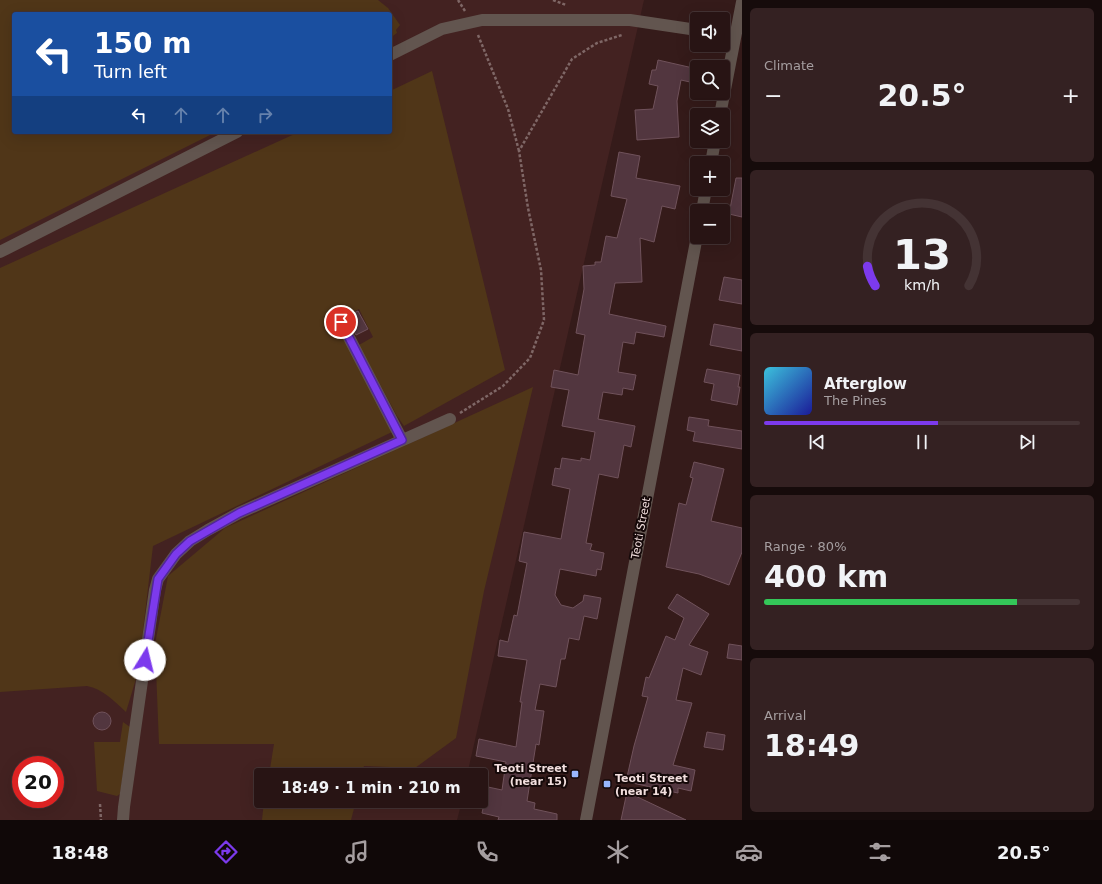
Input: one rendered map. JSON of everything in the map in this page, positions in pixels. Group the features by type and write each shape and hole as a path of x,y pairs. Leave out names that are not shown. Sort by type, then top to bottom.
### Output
{"street":[{"path":"721,108 733,38 742,2"},
{"path":"392,54 442,29 472,22 494,19 630,20 690,29"},
{"path":"0,252 233,134"},
{"name":"Teoti Street","path":"586,820 695,244"},
{"path":"341,322 402,440"},
{"path":"123,820 155,590 158,579 164,568 190,541 239,513 450,419"}],"path":[{"path":"450,419 503,386 530,358 544,320 542,270 528,208 519,151 508,109 472,22 458,0"},
{"path":"519,151 572,59 597,43 626,32"},
{"path":"100,804 101,820"}],"shaded area":[{"path":"0,0 644,0 469,768 254,768 254,808 460,808 457,820 0,820"},
{"path":"0,0 378,0 391,12 12,12 12,134 212,134 0,240"},
{"path":"392,14 400,25 396,30 397,33 392,37"},
{"path":"432,71 505,370 404,426 397,416 359,345 373,337 359,309 337,320 392,432 153,546 138,672 126,712 103,693 87,686 0,692 0,268 295,134 392,134 392,90"},
{"path":"533,387 484,591 456,738 415,768 364,766 364,768 270,768 274,744 159,744 155,644 168,576 225,528"},
{"path":"123,722 130,727 120,794 117,796 97,791 94,742 120,742"},
{"path":"263,808 354,808 351,820 262,820"}],"building":[{"path":"658,60 690,67 690,82 681,80 677,101 679,137 637,140 635,110 653,109 658,86 649,84 652,70 656,70"},
{"path":"619,152 640,156 636,178 680,186 675,209 662,206 654,242 640,238 642,282 615,283 609,314 666,326 664,337 636,332 634,344 623,342 618,372 636,375 633,390 623,388 622,395 603,392 598,419 635,426 631,447 624,445 618,478 599,474 586,543 592,544 590,550 604,553 601,570 597,569 596,576 560,569 555,595 561,605 573,608 583,601 584,595 601,598 597,619 584,616 579,640 569,638 565,659 561,659 556,687 540,684 535,710 544,711 539,745 536,744 527,801 535,803 534,809 557,814 557,820 498,820 499,817 482,813 483,808 488,808 488,787 502,790 506,762 476,756 479,739 516,747 522,702 520,702 527,660 498,656 500,640 508,642 514,615 517,616 527,563 519,561 524,532 561,539 570,489 552,485 555,468 560,469 562,458 581,461 581,458 590,460 595,432 562,426 569,390 551,387 554,370 578,375 585,335 576,333 584,289 583,266 595,265 595,262 601,262 606,236 617,238 627,199 611,196"},
{"path":"736,178 742,178 742,217 730,214"},
{"path":"724,277 742,280 742,304 719,300"},
{"path":"358,311 368,329 356,335 346,317"},
{"path":"714,324 742,329 742,351 710,345"},
{"path":"707,369 740,375 737,405 711,400 714,384 704,382"},
{"path":"689,417 709,420 708,426 742,431 742,449 693,441 695,432 687,430"},
{"path":"694,462 724,469 711,521 742,528 742,552 729,585 699,574 666,567 679,503 686,505 693,478 690,477"},
{"path":"677,594 709,614 689,645 708,652 701,675 683,668 676,700 692,703 673,765 695,770 691,791 678,788 678,793 628,782 629,778 627,777 648,697 642,696 646,677 649,678 666,636 675,640 684,618 668,608"},
{"path":"729,644 742,646 742,660 727,658"},
{"path":"102,712 108,715 111,721 108,727 102,730 96,727 93,721 96,715"},
{"path":"707,732 725,735 723,750 704,747"},
{"path":"627,792 686,820 621,820"}],"place":[{"name":"Teoti Street (near 15)","path":"575,774"},
{"name":"Teoti Street (near 14)","path":"607,784"}],"route":[{"path":"145,660 155,590 158,579 164,568 190,541 239,513 402,440 341,322"}]}
